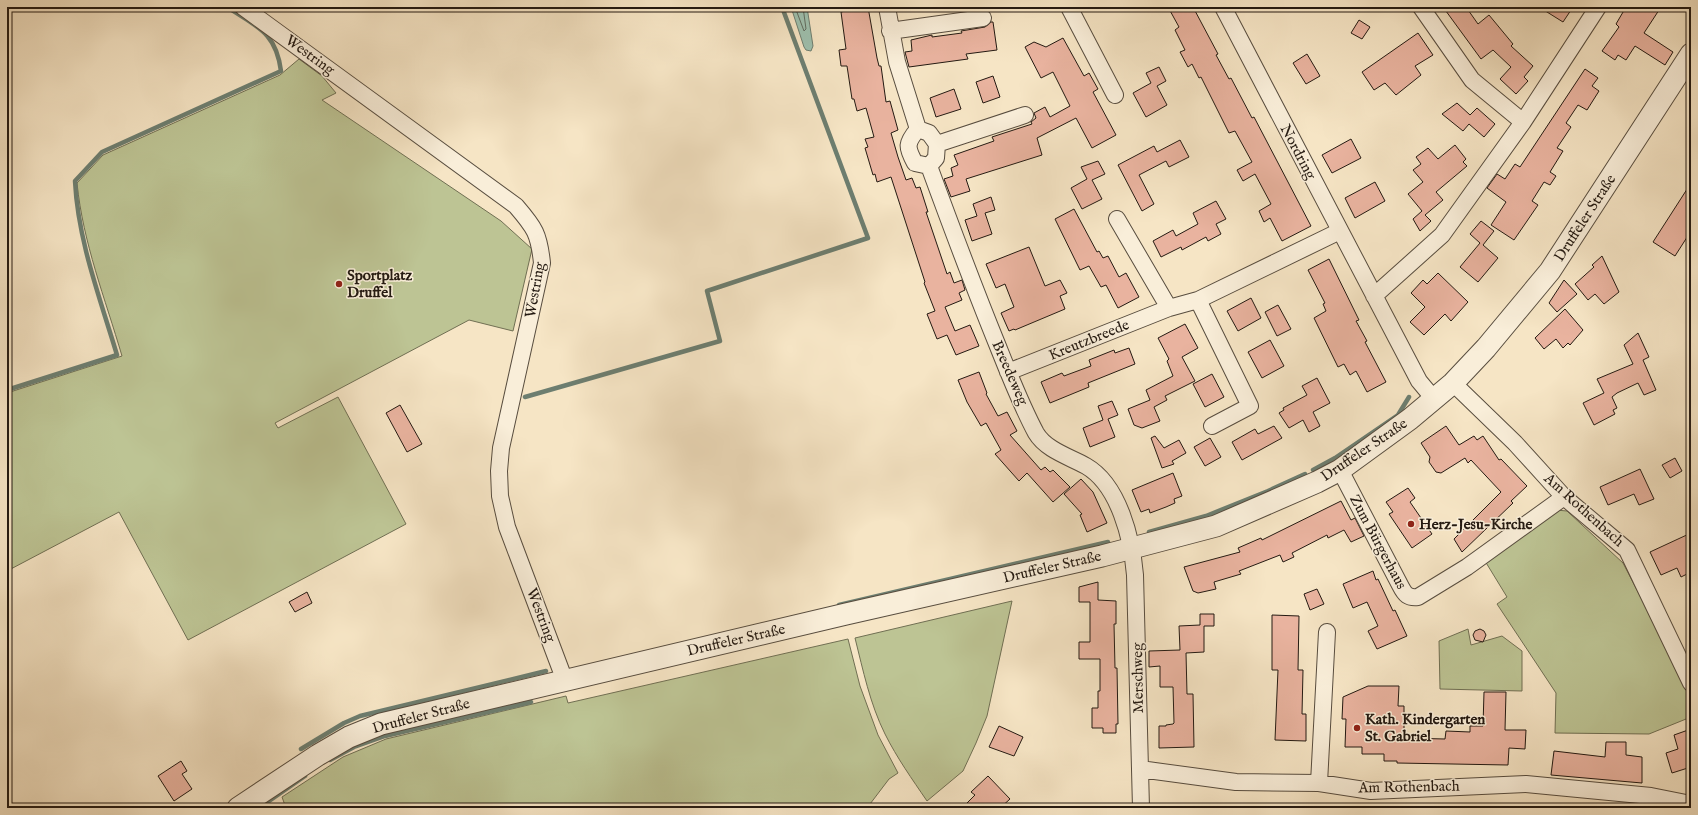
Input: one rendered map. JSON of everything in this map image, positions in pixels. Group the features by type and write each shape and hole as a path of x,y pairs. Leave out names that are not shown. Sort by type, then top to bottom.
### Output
{"street":[{"name":"Westring","path":"243,7 516,206 531,223 540,240 542,263 501,448 499,471 500,496 506,528 565,680"},
{"path":"887,7 890,31 897,62 918,129"},
{"path":"1069,7 1115,96"},
{"name":"Nordring","path":"1223,7 1374,296 1420,381 1434,399"},
{"path":"1421,7 1472,80 1523,122"},
{"path":"1374,296 1442,235 1523,122 1598,7"},
{"path":"890,31 983,18"},
{"name":"Druffeler Straße","path":"238,808 348,737 381,724 565,680 1068,565 1216,526 1317,482 1340,470 1410,419 1453,382 1486,348 1550,271 1691,54"},
{"path":"937,144 1026,115"},
{"path":"918,129 929,133 937,144 936,158 930,166 915,163 908,151 909,140 918,129"},
{"name":"Breedeweg","path":"930,166 966,269 1008,372 1037,434 1058,453 1087,466 1104,481 1118,503 1130,548"},
{"path":"1117,219 1169,308"},
{"name":"Kreutzbreede","path":"1008,372 1169,308 1198,300 1340,231"},
{"path":"1198,300 1250,406 1212,426"},
{"name":"Am Rothenbach","path":"1453,382 1515,443 1564,497 1627,550 1691,683"},
{"name":"Zum Bürgerhaus","path":"1340,470 1404,594 1411,598 1418,597 1467,567 1564,497"},
{"name":"Merschweg","path":"1130,548 1136,575 1141,808"},
{"path":"1319,783 1327,632"},
{"name":"Am Rothenbach","path":"1140,769 1236,782 1319,783 1371,791 1526,784 1651,796 1691,804"}],"shaded area":[{"path":"299,59 322,76 336,93 322,100 501,221 532,249 513,331 469,320 275,423 278,428 338,397 406,524 188,640 119,512 7,571 7,393 122,356 89,249 77,183 103,155 280,75"},
{"path":"1556,510 1567,511 1623,563 1691,694 1691,717 1649,734 1555,733 1556,693 1497,604 1507,597 1485,561"},
{"path":"1012,601 987,716 976,743 963,771 927,801 895,752 880,723 867,687 855,638"},
{"path":"1468,629 1471,645 1502,636 1522,651 1522,691 1440,689 1439,641"},
{"path":"848,639 860,686 878,735 898,773 889,779 867,808 286,808 282,797 343,757 386,739 566,696 568,703"}],"water":[{"path":"791,7 807,7 813,46 811,51 806,50 804,47"}],"building":[{"path":"845,7 868,7 877,58 879,66 881,66 886,102 890,101 898,130 891,133 898,157 906,180 912,178 916,188 920,187 928,212 926,212 947,274 950,272 954,283 962,280 965,290 959,293 962,300 945,307 955,331 970,325 979,346 956,355 947,335 937,339 927,314 935,311 924,283 925,282 891,177 877,182 875,174 873,175 865,148 868,147 865,139 874,137 866,108 857,111 854,99 852,99 847,66 841,66 839,50 846,49 841,12 846,11"},
{"path":"1168,7 1193,7 1218,54 1216,55 1229,79 1231,78 1252,118 1254,117 1311,226 1282,241 1270,218 1264,222 1259,211 1271,204 1255,174 1243,181 1237,170 1252,162 1235,131 1229,133 1201,77 1199,78 1192,64 1188,67 1180,52 1185,50 1175,30 1179,27"},
{"path":"1443,7 1466,7 1478,24 1489,15 1513,44 1511,46 1533,66 1524,77 1528,81 1516,94 1500,79 1511,67 1493,50 1481,59"},
{"path":"1539,7 1573,7 1563,22"},
{"path":"1626,7 1661,7 1644,33 1673,52 1665,65 1635,46 1626,60 1618,55 1615,60 1602,51 1619,27 1616,24"},
{"path":"1359,20 1370,27 1362,39 1351,33"},
{"path":"993,22 997,50 966,54 968,59 909,67 905,52 912,51 911,40 932,35 932,37 962,33 961,31 985,27"},
{"path":"1418,33 1433,55 1415,66 1421,75 1396,95 1385,83 1374,90 1362,72"},
{"path":"1063,38 1084,76 1089,73 1098,89 1093,92 1116,135 1092,148 1076,118 1037,138 1042,155 966,179 970,191 951,197 944,179 953,176 951,168 958,165 954,155 994,141 992,137 1032,124 1031,122 1036,118 1034,113 1045,107 1050,117 1070,106 1053,72 1041,78 1025,47 1034,42 1046,47"},
{"path":"1307,54 1320,76 1306,84 1293,63"},
{"path":"1159,67 1166,81 1157,86 1167,105 1146,117 1133,93 1151,83 1146,73"},
{"path":"1585,69 1598,78 1592,86 1599,91 1587,110 1578,105 1566,123 1571,127 1557,148 1563,151 1550,172 1556,176 1550,185 1544,182 1532,201 1538,205 1514,240 1491,225 1506,202 1487,188 1497,174 1505,179 1515,164 1520,167"},
{"path":"993,76 1000,97 983,103 976,82"},
{"path":"954,89 961,109 936,117 930,98"},
{"path":"1457,103 1470,115 1477,108 1495,124 1484,137 1469,124 1463,131 1442,114"},
{"path":"1351,139 1361,158 1332,173 1322,155"},
{"path":"1180,140 1189,157 1169,167 1166,161 1139,175 1154,204 1142,211 1118,165 1154,146 1157,152"},
{"path":"1455,145 1466,159 1463,162 1467,166 1436,192 1443,200 1425,215 1431,221 1420,231 1413,219 1422,211 1408,194 1423,182 1413,170 1421,164 1416,157 1428,148 1438,159"},
{"path":"1098,161 1105,174 1092,180 1102,199 1082,209 1071,188 1087,179 1081,167"},
{"path":"1375,182 1385,201 1355,218 1345,198"},
{"path":"1691,183 1691,231 1675,256 1653,242"},
{"path":"991,197 995,210 985,213 992,234 972,241 965,220 977,216 973,204"},
{"path":"1216,201 1226,219 1216,224 1221,234 1208,241 1206,237 1182,250 1181,247 1161,257 1153,241 1173,230 1176,236 1198,224 1193,213"},
{"path":"1074,209 1097,252 1099,251 1103,258 1108,256 1119,277 1126,273 1139,297 1118,308 1106,285 1101,287 1089,266 1080,270 1055,219"},
{"path":"1481,221 1494,231 1483,245 1498,258 1478,282 1460,267 1480,243 1470,234"},
{"path":"1029,247 1045,286 1060,280 1067,293 1060,296 1065,309 1015,330 1009,331 1001,313 1014,307 1005,284 996,288 986,264"},
{"path":"1602,256 1619,292 1604,304 1595,294 1588,300 1575,284 1594,267 1592,265"},
{"path":"1329,259 1359,320 1356,321 1367,341 1365,342 1386,382 1367,392 1356,371 1350,375 1344,364 1338,367 1314,318 1326,311 1323,304 1325,303 1308,270"},
{"path":"1438,273 1468,302 1451,321 1445,314 1424,335 1410,322 1425,307 1411,293 1423,280 1427,284"},
{"path":"1564,280 1577,294 1557,312 1549,303"},
{"path":"1251,298 1261,318 1238,331 1227,311"},
{"path":"1278,305 1291,329 1277,336 1265,312"},
{"path":"1565,309 1583,330 1570,345 1568,343 1563,348 1556,339 1544,349 1535,338"},
{"path":"1185,324 1198,348 1182,357 1195,381 1165,396 1167,400 1154,407 1160,421 1142,428 1134,425 1128,409 1150,400 1146,390 1173,376 1167,361 1169,359 1158,338"},
{"path":"1638,333 1649,357 1643,360 1656,390 1644,395 1638,383 1617,393 1612,397 1617,408 1613,410 1615,414 1594,425 1583,403 1604,393 1597,379 1633,364 1624,345"},
{"path":"1270,340 1284,366 1262,378 1248,352"},
{"path":"1129,348 1135,364 1088,383 1089,387 1050,403 1041,382 1062,373 1064,376 1091,366 1089,360 1114,350 1115,353"},
{"path":"979,372 987,393 986,394 998,416 1007,412 1017,431 1010,435 1041,470 1045,467 1050,472 1053,470 1070,487 1053,502 1027,473 1019,481 995,454 1001,450 986,423 981,426 967,402 958,380"},
{"path":"1212,374 1224,397 1205,407 1193,384"},
{"path":"1317,378 1330,403 1313,412 1320,426 1309,432 1303,420 1289,428 1279,413 1284,410 1283,408 1307,395 1302,386"},
{"path":"1112,401 1118,415 1108,419 1115,437 1090,447 1083,428 1103,420 1098,406"},
{"path":"400,405 422,444 407,452 386,413"},
{"path":"1274,426 1282,438 1242,460 1232,442 1255,429 1258,434"},
{"path":"1446,426 1459,445 1474,436 1477,440 1483,436 1499,460 1501,459 1527,486 1511,501 1513,503 1462,552 1454,539 1501,492 1471,460 1468,463 1465,458 1441,473 1436,472 1429,462 1430,457 1421,443"},
{"path":"1155,436 1164,448 1179,440 1186,453 1172,461 1174,464 1162,468 1151,438"},
{"path":"1210,438 1221,457 1205,466 1194,447"},
{"path":"1675,458 1682,471 1670,478 1662,465"},
{"path":"1640,469 1654,499 1639,505 1634,494 1608,505 1600,487"},
{"path":"1173,473 1182,496 1174,499 1175,503 1166,507 1150,513 1149,509 1141,512 1132,490"},
{"path":"1081,479 1093,492 1107,523 1087,532 1080,515 1082,514 1064,494"},
{"name":"Herz-Jesu-Kirche","path":"1408,488 1415,498 1410,502 1432,534 1412,548 1389,514 1393,512 1386,502"},
{"path":"1341,501 1351,520 1355,518 1364,536 1351,542 1344,530 1328,538 1327,535 1292,553 1294,557 1283,562 1280,555 1239,571 1241,574 1214,582 1216,589 1198,593 1193,591 1184,567 1240,552 1238,548 1261,538 1262,540"},
{"path":"1691,533 1691,572 1681,577 1677,568 1661,575 1650,552"},
{"path":"1373,571 1376,580 1378,579 1407,636 1377,649 1368,631 1378,626 1367,602 1353,608 1343,584"},
{"path":"1098,582 1098,600 1116,601 1116,624 1114,624 1115,668 1117,668 1118,724 1116,724 1116,733 1103,733 1103,728 1092,728 1092,708 1098,708 1098,691 1100,691 1100,659 1079,659 1079,642 1090,642 1090,602 1079,602 1079,587"},
{"path":"1317,589 1324,604 1310,610 1304,594"},
{"path":"307,592 312,603 295,612 289,602"},
{"path":"1200,614 1214,614 1214,626 1204,626 1204,652 1186,653 1187,694 1193,694 1194,747 1159,748 1159,726 1166,726 1174,723 1173,687 1160,687 1160,666 1149,667 1149,651 1180,650 1179,626 1200,625"},
{"path":"1272,615 1299,616 1298,670 1303,670 1302,714 1306,714 1306,741 1275,740 1278,670 1272,670"},
{"path":"1480,629 1484,631 1486,635 1483,642 1475,640 1473,635 1475,631"},
{"path":"1368,686 1399,686 1398,706 1404,706 1404,738 1445,739 1446,731 1470,732 1470,726 1483,726 1484,692 1506,692 1505,730 1526,730 1525,749 1509,748 1508,765 1397,763 1397,761 1384,761 1384,754 1362,754 1362,747 1345,747 1346,719 1342,719 1343,697"},
{"path":"999,726 1023,737 1014,756 989,747"},
{"path":"1691,729 1691,767 1672,773 1666,753 1678,749 1674,735"},
{"path":"1606,742 1626,742 1626,755 1642,757 1642,783 1551,775 1554,751 1605,757"},
{"path":"181,761 187,771 182,774 192,789 174,801 158,776"},
{"path":"988,776 1010,799 1000,808 962,808 975,795 971,792"}],"waterway":[{"path":"7,390 117,355 85,247 80,225 75,181 102,152 281,71 275,47 270,39 256,26 227,7"},
{"path":"525,397 720,341 707,291 868,238 782,7"},
{"path":"1313,470 1335,458 1398,415 1409,397"},
{"path":"1149,532 1206,516 1305,474"},
{"path":"839,605 1108,542"},
{"path":"301,749 344,723 360,716 546,671"},
{"path":"330,760 354,747 385,736 531,702"},
{"path":"259,808 305,776"}],"place":[{"name":"Sportplatz Druffel","path":"339,284"},
{"name":"Herz-Jesu-Kirche","path":"1411,524"},
{"name":"Kath. Kindergarten St. Gabriel","path":"1357,728"}]}
